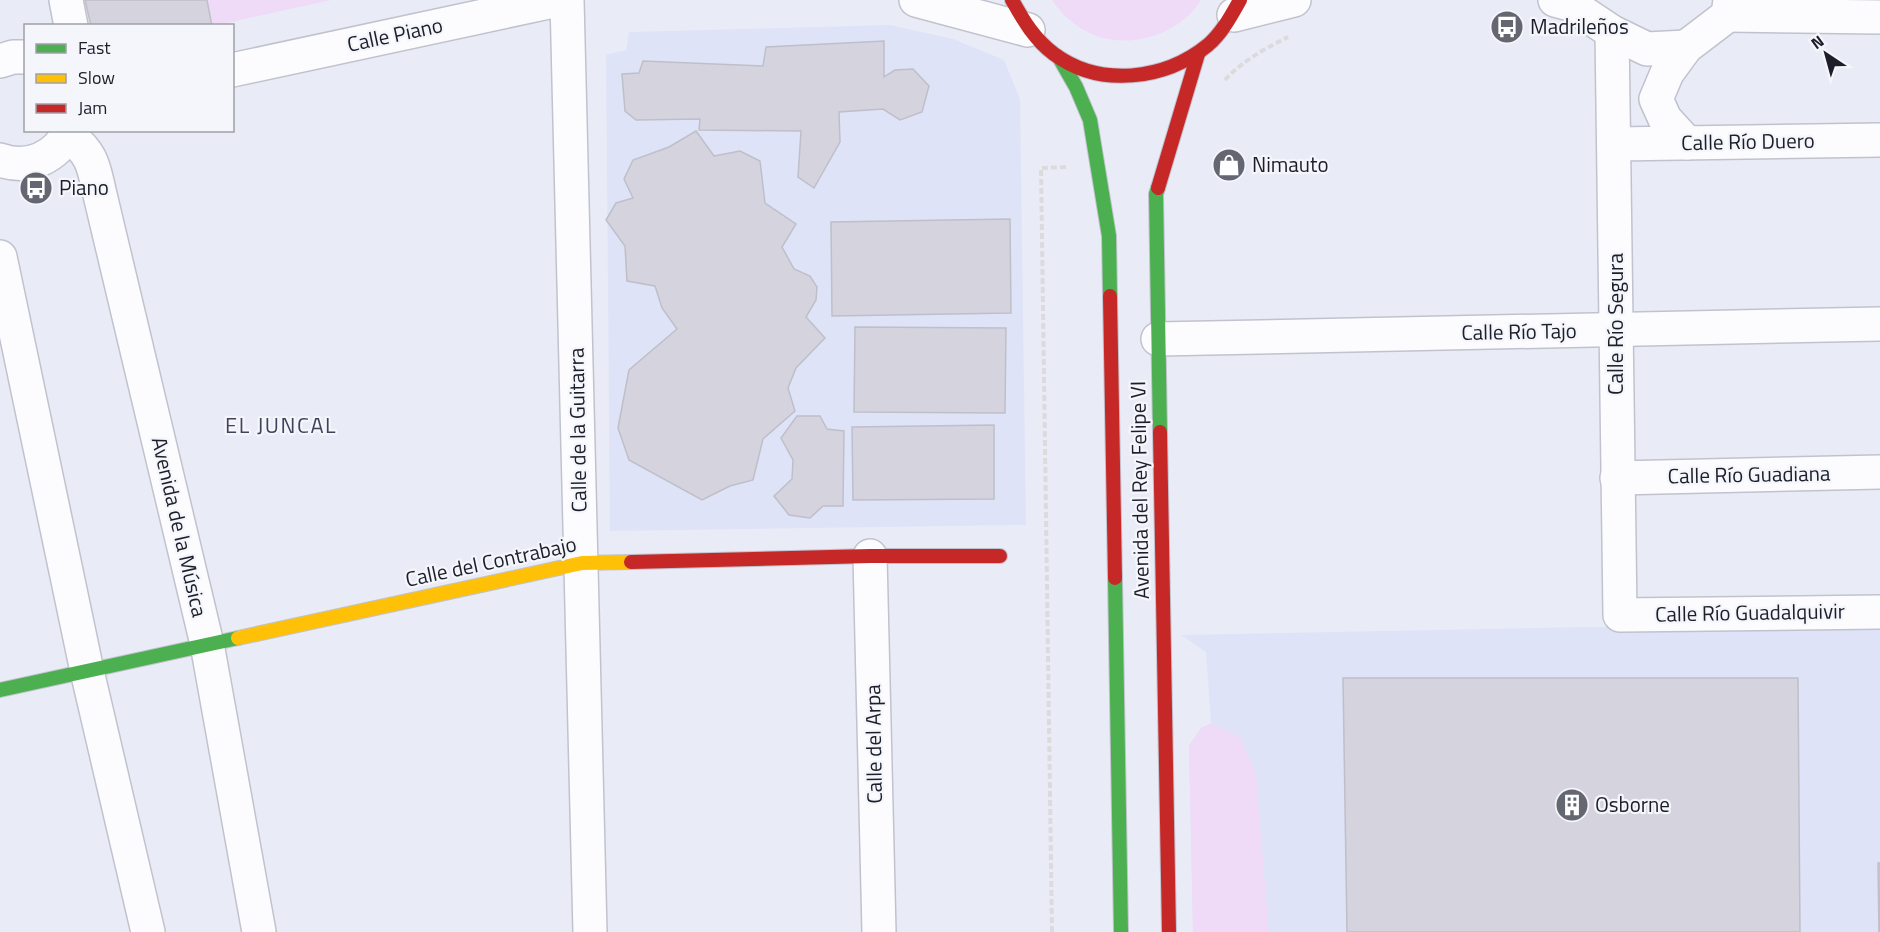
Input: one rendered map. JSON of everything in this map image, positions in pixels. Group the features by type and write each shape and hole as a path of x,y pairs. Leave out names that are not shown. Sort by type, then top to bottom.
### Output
{"main road":[{"path":"1012,0 1028,30 1060,59 1094,73 1130,77 1166,71 1198,54 1218,36 1238,8"},
{"name":"Avenida del Rey Felipe VI","path":"1169,932 1156,194 1198,54"},
{"name":"Avenida del Rey Felipe VI","path":"1060,59 1076,87 1090,120 1109,236 1121,932"},
{"name":"Calle del Contrabajo","path":"0,690 582,563 870,556 1000,556"}],"street":[{"path":"66,0 71,24"},
{"name":"Calle Piano","path":"234,70 558,0"},
{"name":"Calle de la Guitarra","path":"567,0 590,932"},
{"path":"916,0 1028,30"},
{"path":"1238,8 1294,0"},
{"path":"1555,0 1570,4 1612,32 1647,50 1686,47"},
{"path":"1687,143 1665,119 1656,99 1667,72 1686,47 1729,7 1880,18"},
{"name":"Calle Río Segura","path":"1612,32 1620,615"},
{"path":"0,61 13,57 24,57"},
{"path":"0,160 19,165 36,162 52,154 69,132"},
{"name":"Avenida de la Música","path":"69,132 86,149 91,160 207,644 259,932"},
{"name":"Calle Río Duero","path":"1615,144 1880,140"},
{"path":"0,257 87,670 148,932"},
{"name":"Calle Río Tajo","path":"1158,339 1880,324"},
{"name":"Calle Río Guadiana","path":"1617,478 1880,472"},
{"name":"Calle del Arpa","path":"870,556 879,932"},
{"name":"Calle Río Guadalquivir","path":"1620,615 1880,612"}],"shaded area":[{"path":"207,0 331,0 222,24 213,24"},
{"path":"1052,0 1201,0 1191,13 1165,32 1133,40 1117,40 1101,37 1081,28 1067,18"},
{"path":"890,25 953,39 1004,60 1020,99 1026,525 610,531 606,55 626,50 629,32"},
{"path":"1587,627 1880,628 1880,932 1193,932 1189,746 1201,728 1211,723 1206,652 1181,635"},
{"path":"1211,723 1240,737 1256,774 1269,932 1193,932 1189,746 1201,728"}],"building":[{"path":"85,0 207,0 212,24 91,24"},
{"path":"884,41 884,77 895,70 913,69 929,86 922,112 900,120 883,109 839,112 840,142 814,188 798,177 801,131 699,130 700,119 636,120 625,111 622,74 639,73 643,61 763,66 766,47"},
{"path":"696,131 714,156 740,151 760,161 765,203 796,224 782,247 794,269 810,276 817,287 816,300 806,317 825,338 796,368 788,388 795,411 763,439 753,480 730,486 702,500 629,460 618,428 629,370 677,329 662,308 655,286 627,281 625,246 606,220 616,203 633,198 624,179 633,160 669,147"},
{"path":"1010,219 1011,313 832,316 831,222"},
{"path":"855,327 1006,328 1005,413 854,412"},
{"path":"797,416 820,416 827,429 844,431 843,506 823,506 810,518 789,515 774,496 792,479 793,460 781,438"},
{"path":"994,425 994,499 853,500 852,427"},
{"name":"Osborne","path":"1343,678 1798,678 1800,932 1347,932"},
{"path":"1878,863 1880,863 1880,932 1879,932"}],"traffic: fast":[{"path":"1060,59 1076,87 1090,120 1109,236 1110,296"},
{"path":"1158,188 1156,194 1160,432"},
{"path":"1115,578 1121,932"},
{"path":"0,690 238,638"}],"traffic: slow":[{"path":"238,638 582,563 631,562"}],"traffic: jam":[{"path":"1012,0 1035,36 1054,54 1072,65 1091,72 1112,75 1153,72 1191,57 1208,45 1222,30 1240,0"},
{"path":"1158,188 1198,54"},
{"path":"1110,296 1115,578"},
{"path":"1160,432 1169,932"},
{"path":"631,562 870,556 1000,556"}],"place":[{"name":"Madrileños","path":"1507,27"},
{"name":"Nimauto","path":"1229,165"},
{"name":"Piano","path":"36,188"},
{"name":"Osborne","path":"1572,805"}],"district":[{"name":"EL JUNCAL","path":"281,425"}]}
